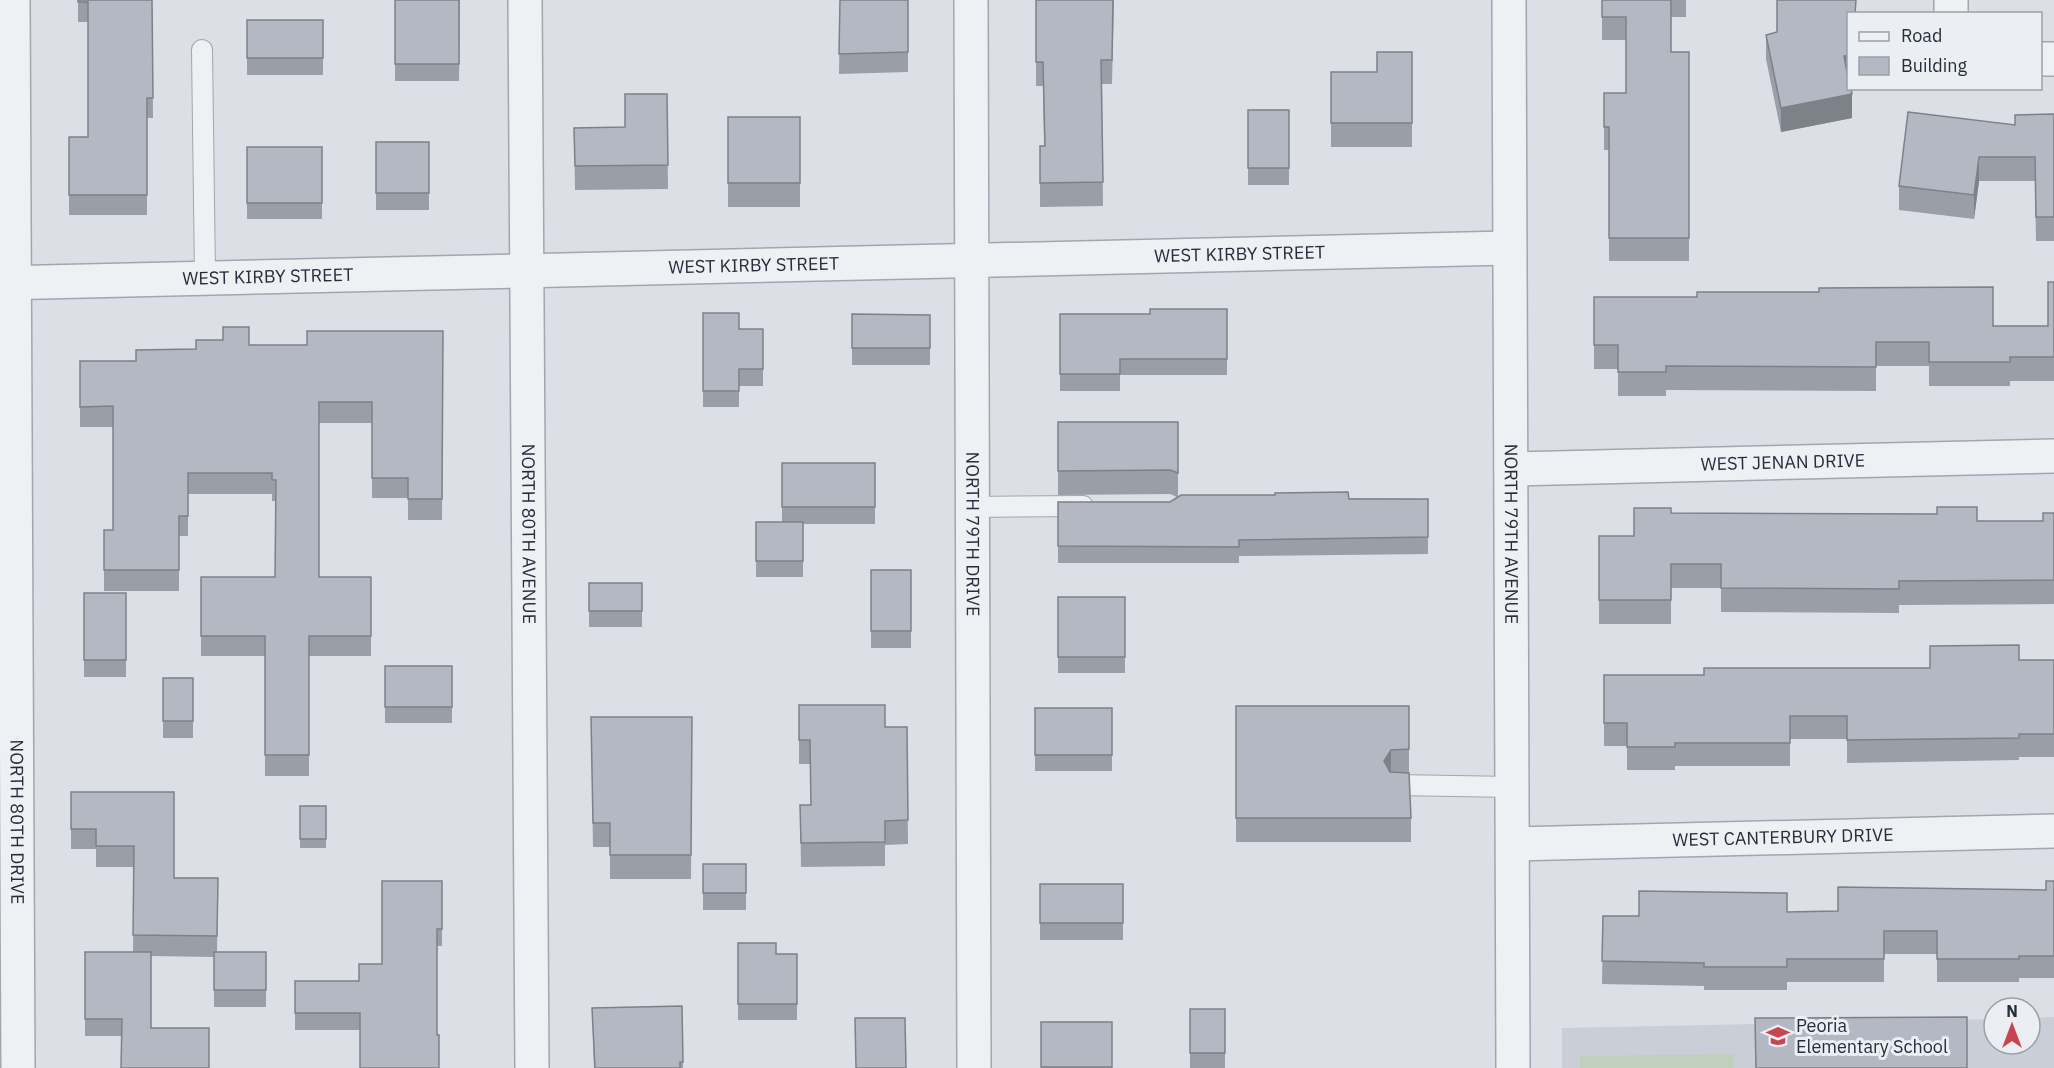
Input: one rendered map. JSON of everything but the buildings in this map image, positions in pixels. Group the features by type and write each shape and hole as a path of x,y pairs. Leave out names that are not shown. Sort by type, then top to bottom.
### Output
{"street":[{"name":"NORTH 80TH DRIVE","path":"13,0 7,283 18,1068"},
{"name":"NORTH 80TH AVENUE","path":"525,0 532,1068"},
{"name":"NORTH 79TH DRIVE","path":"971,0 974,1068"},
{"name":"NORTH 79TH AVENUE","path":"1509,0 1508,248 1513,1068"},
{"name":"WEST KIRBY STREET","path":"7,283 1508,248"},
{"name":"WEST JENAN DRIVE","path":"1511,470 2054,456"},
{"name":"WEST CANTERBURY DRIVE","path":"1512,844 2054,831"}],"lane":[{"path":"202,50 205,277"},
{"path":"972,507 1100,506"},
{"path":"1395,785 1512,787"}],"shaded area":[{"name":"Peoria Elementary School","path":"2054,1017 2054,1068 1562,1068 1562,1028 1982,1019 1982,1056 2042,1056 2042,1018"}],"green space":[{"path":"1734,1054 1734,1068 1580,1068 1580,1056"}],"place":[{"name":"Peoria Elementary School","path":"1778,1036"}]}
